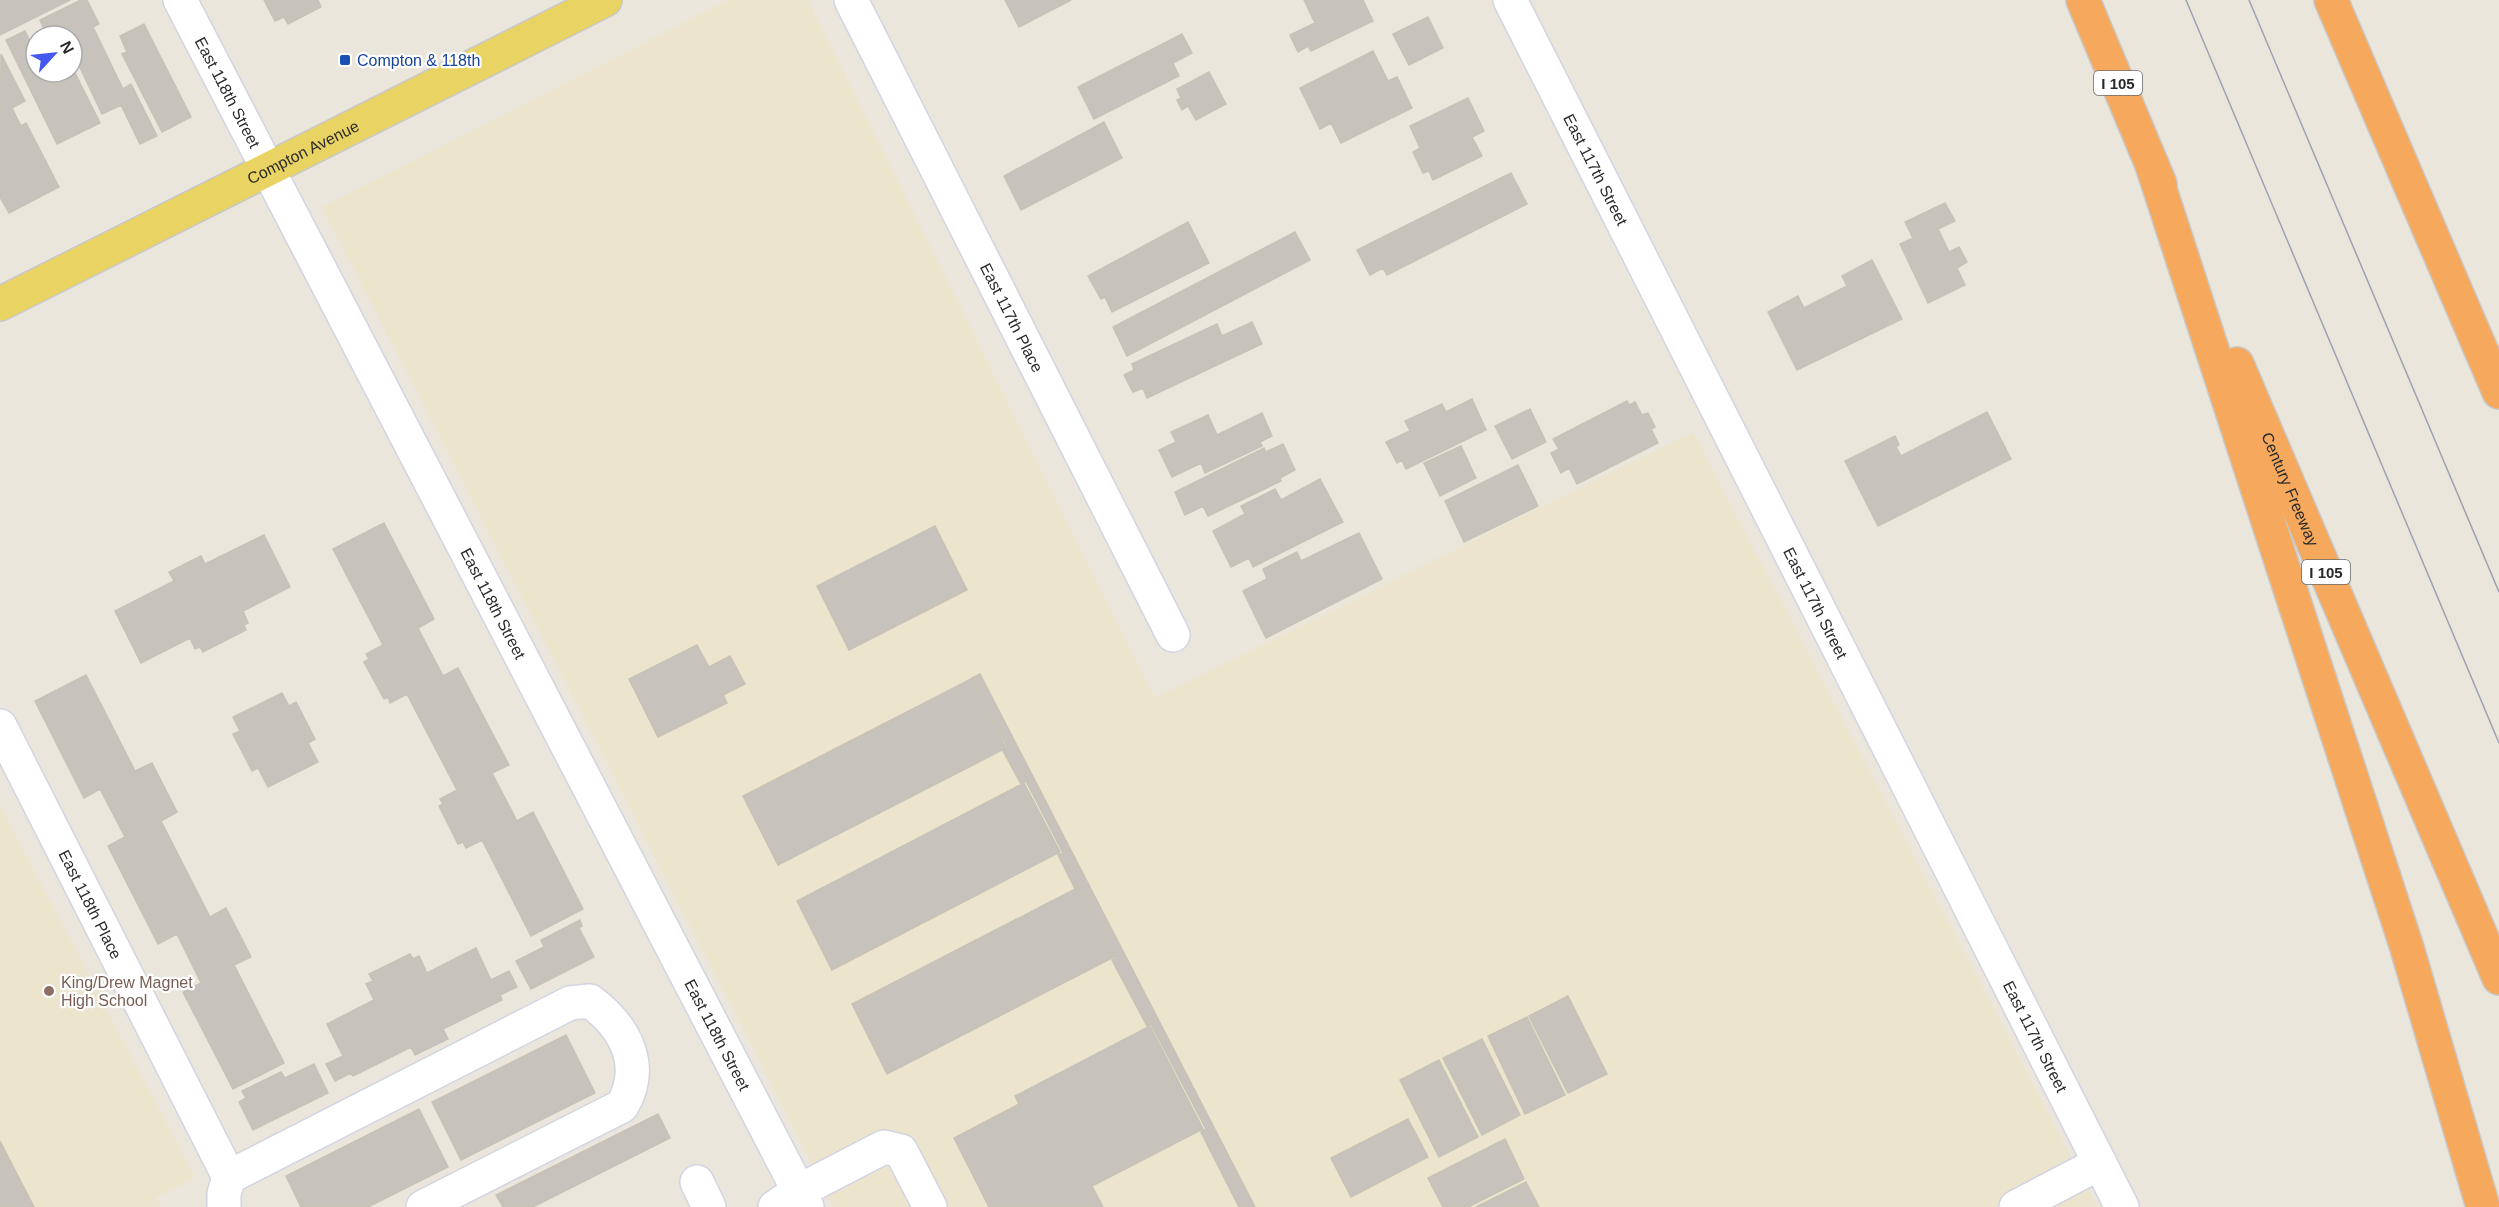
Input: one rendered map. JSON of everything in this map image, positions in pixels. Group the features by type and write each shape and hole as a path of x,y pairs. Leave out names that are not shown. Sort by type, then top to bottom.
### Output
{"highway":[{"name":"Century Freeway","path":"2083,0 2499,978"},
{"path":"2331,0 2499,392"},
{"path":"2152,165 2407,948 2483,1207"}],"main road":[{"name":"Compton Avenue","path":"0,304 605,0"}],"street":[{"name":"East 118th Street","path":"180,0 794,1202"},
{"name":"East 117th Place","path":"850,0 1173,635"},
{"name":"East 117th Street","path":"1509,0 2122,1207"},
{"name":"East 118th Place","path":"0,726 227,1192"},
{"path":"227,1192 570,1002 590,1001 607,1014 621,1031 630,1053 633,1078 629,1094 622,1106 423,1207"},
{"path":"794,1202 884,1147 901,1151 930,1207"},
{"path":"2016,1207 2100,1163"}],"shaded area":[{"path":"728,0 808,0 1155,698 1693,432 2097,1207 834,1207 322,207"},
{"name":"King/Drew Magnet High School","path":"0,805 195,1178 156,1197 160,1207 0,1207"}],"building":[{"path":"0,0 70,0 0,35"},
{"path":"81,0 87,0 99,24 93,27 123,89 131,84 157,136 140,144 121,105 102,114 84,76 84,24 42,24 40,20"},
{"path":"264,0 318,0 321,7 288,24 284,17 275,21"},
{"path":"1005,0 1071,0 1019,27"},
{"path":"1304,0 1363,0 1373,21 1311,51 1308,46 1298,52 1290,35 1315,23"},
{"path":"1428,17 1443,48 1409,65 1393,34"},
{"path":"144,24 191,117 162,132 122,54 127,52 120,36"},
{"path":"24,31 24,77 6,40"},
{"path":"1182,34 1192,53 1173,63 1179,76 1094,119 1078,87"},
{"path":"1373,51 1388,81 1397,77 1412,108 1341,143 1331,123 1320,129 1300,88"},
{"path":"1,54 25,101 12,108 21,126 26,123 59,187 9,213 0,197"},
{"path":"1209,72 1226,104 1196,120 1188,106 1182,110 1177,100 1181,98 1177,89"},
{"path":"28,84 80,84 100,123 57,144"},
{"path":"1468,98 1484,131 1472,137 1482,156 1433,180 1429,171 1423,173 1413,152 1420,148 1410,126"},
{"path":"1104,122 1122,158 1021,210 1004,176"},
{"path":"1511,173 1527,204 1387,275 1383,268 1370,275 1357,250"},
{"path":"1945,203 1955,221 1938,229 1949,252 1959,247 1967,262 1957,268 1965,285 1928,303 1900,244 1913,238 1905,222"},
{"path":"1188,222 1209,263 1112,312 1105,297 1101,299 1088,276"},
{"path":"1295,232 1310,260 1127,356 1113,327"},
{"path":"1872,260 1902,319 1797,370 1768,312 1798,296 1804,308 1847,286 1842,276"},
{"path":"1252,322 1262,344 1147,398 1143,388 1133,392 1124,375 1134,370 1132,364 1217,324 1222,336"},
{"path":"1472,399 1486,430 1406,469 1402,460 1397,463 1386,442 1410,431 1405,421 1442,404 1446,412"},
{"path":"1627,401 1629,405 1635,402 1642,415 1648,413 1655,427 1651,429 1658,443 1577,484 1569,468 1561,473 1551,453 1559,449 1553,439"},
{"path":"1530,409 1546,442 1512,459 1495,426"},
{"path":"1987,412 2011,459 1878,526 1845,461 1895,436 1899,445 1896,447 1901,456"},
{"path":"1262,413 1272,436 1260,442 1262,446 1205,473 1201,463 1172,477 1159,450 1176,442 1171,432 1208,415 1217,435"},
{"path":"1283,444 1295,470 1280,478 1281,481 1208,516 1203,506 1185,515 1175,492 1264,448 1266,452"},
{"path":"1461,446 1476,478 1440,496 1424,463"},
{"path":"1518,465 1538,506 1464,542 1445,501"},
{"path":"1320,479 1343,522 1253,567 1249,558 1231,567 1213,531 1245,514 1241,506 1275,489 1281,500"},
{"path":"384,523 434,619 418,628 443,676 458,668 509,765 492,773 517,821 533,812 583,909 531,936 482,840 466,848 463,842 458,844 439,806 443,804 440,799 457,790 407,694 390,703 388,697 384,699 364,662 369,659 366,654 383,645 333,549"},
{"path":"935,526 967,590 849,650 817,586"},
{"path":"1359,533 1382,579 1266,638 1243,591 1267,579 1263,569 1297,552 1301,561"},
{"path":"264,535 290,587 243,611 248,623 244,625 246,630 203,652 200,647 195,649 190,638 141,663 115,611 174,581 169,572 201,556 205,564"},
{"path":"697,645 709,667 730,656 745,684 723,695 727,703 658,737 629,679"},
{"path":"980,674 1255,1207 1239,1207 1201,1132 1206,1129 1151,1024 1147,1026 1112,960 1116,958 1078,886 1075,889 1058,855 1063,853 1026,781 1021,784 1003,751 1008,748 972,678"},
{"path":"86,675 135,771 152,763 177,812 161,821 210,917 226,908 251,957 234,965 284,1063 233,1089 183,992 201,983 177,934 158,944 108,846 125,837 100,789 84,798 35,701"},
{"path":"971,679 1006,748 778,865 743,796"},
{"path":"282,693 289,706 296,702 315,739 308,743 318,762 268,787 258,768 252,771 233,734 240,731 233,717"},
{"path":"1024,783 1060,852 832,970 797,901"},
{"path":"1079,887 1114,957 887,1074 852,1004"},
{"path":"580,920 582,926 579,928 594,957 531,989 516,961 544,947 541,940"},
{"path":"476,948 491,980 509,971 517,987 500,995 502,1000 443,1029 448,1039 415,1055 411,1047 353,1076 351,1073 335,1081 326,1064 343,1056 327,1024 374,1000 366,984 373,981 369,974 410,954 413,959 419,956 427,973"},
{"path":"1568,996 1607,1074 1568,1093 1529,1016"},
{"path":"1527,1017 1565,1095 1525,1114 1488,1036"},
{"path":"1150,1026 1203,1129 1092,1186 1103,1207 989,1207 954,1138 1019,1104 1015,1096"},
{"path":"566,1035 595,1093 461,1160 432,1102"},
{"path":"1482,1039 1520,1115 1482,1135 1443,1058"},
{"path":"1439,1060 1478,1137 1439,1157 1400,1080"},
{"path":"314,1064 328,1093 253,1130 239,1102 246,1098 242,1091 281,1072 285,1078"},
{"path":"419,1109 448,1167 368,1207 301,1207 286,1176"},
{"path":"658,1114 670,1138 533,1207 503,1207 496,1195"},
{"path":"1408,1119 1428,1157 1351,1197 1331,1158"},
{"path":"1505,1139 1524,1179 1468,1207 1443,1207 1428,1178"},
{"path":"0,1141 34,1207 0,1207"},
{"path":"1526,1182 1539,1207 1476,1207"}],"tram line":[{"path":"2186,0 2499,743"},
{"path":"2249,0 2499,592"}],"place":[{"name":"Compton & 118th","path":"345,60"},
{"name":"King/Drew Magnet High School","path":"49,991"}]}
